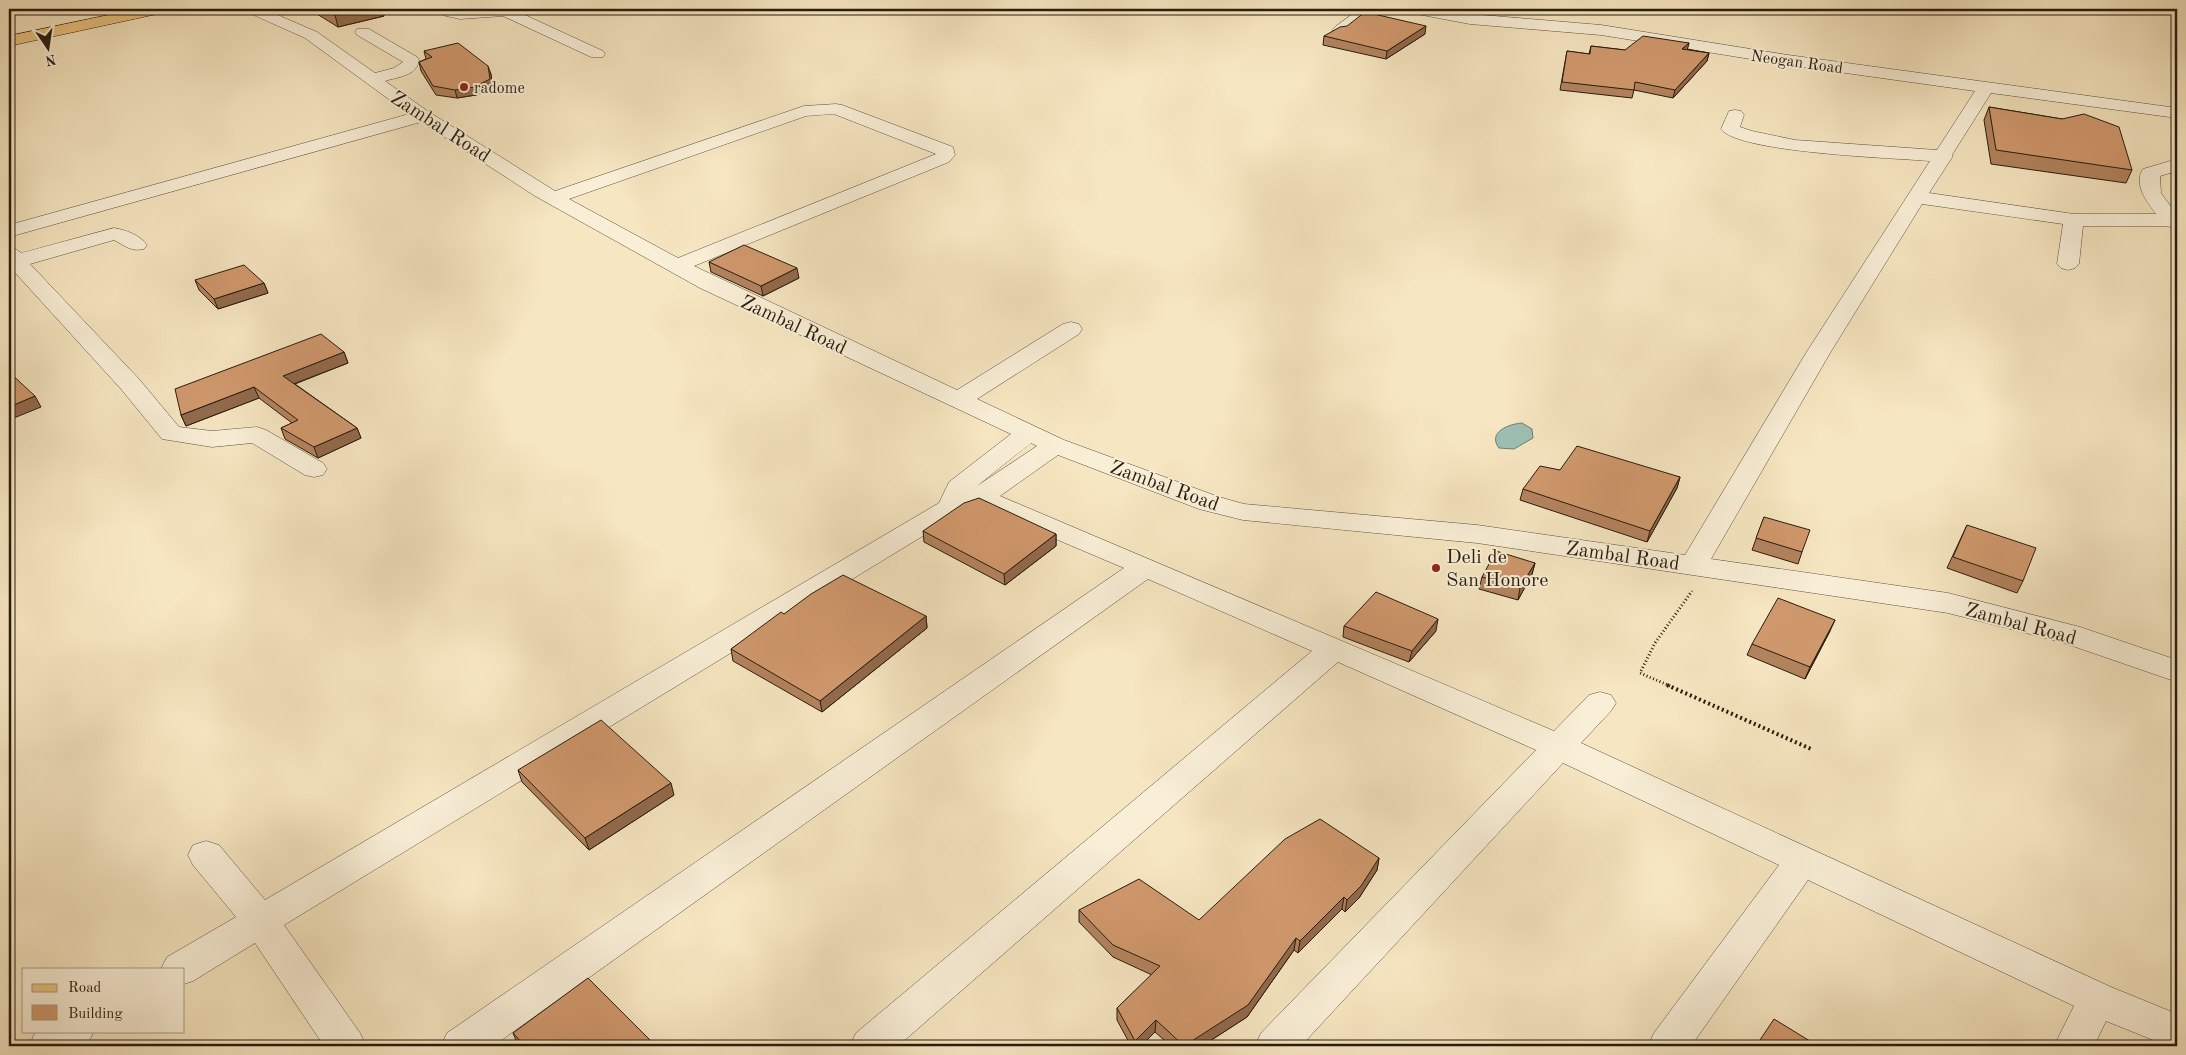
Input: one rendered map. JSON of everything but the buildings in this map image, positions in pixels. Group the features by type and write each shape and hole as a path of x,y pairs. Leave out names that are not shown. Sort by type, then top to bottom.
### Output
{"main road":[{"path":"9,41 157,9"}],"street":[{"name":"Zambal Road","path":"252,9 311,35 424,116 553,198 676,266 852,352 960,399 1056,445 1209,503 1243,512 1477,534 1948,603 2069,634 2177,671"},
{"path":"443,9 451,13 465,15 494,9 507,12 597,54"},
{"path":"1340,30 1368,9"},
{"name":"Neogan Road","path":"1417,9 1470,19 1601,30 1985,88 2177,113"},
{"path":"363,32 411,60 410,66 400,72 371,79"},
{"path":"1701,567 1818,353 1944,156 1985,88"},
{"path":"553,198 804,111 836,109 946,151 946,155 942,158 676,266"},
{"path":"1736,115 1730,129 1748,136 1824,148 1944,156"},
{"path":"9,231 424,116"},
{"path":"2174,222 2151,194 2150,173 2177,165"},
{"path":"1917,197 2074,220 2174,222"},
{"path":"2068,264 2074,220"},
{"path":"12,257 114,234 120,235 137,245"},
{"path":"12,257 130,384 171,434 212,439 257,435 314,469"},
{"path":"960,399 1071,330"},
{"path":"963,498 1030,432"},
{"path":"182,968 963,498 1056,445"},
{"path":"963,498 1146,567 1560,747 2097,999 2177,1032"},
{"path":"461,1046 1146,567"},
{"path":"870,1046 1334,649"},
{"path":"1275,1046 1600,704"},
{"path":"206,855 261,921 346,1046"},
{"path":"1668,1046 1802,861"},
{"path":"2074,1046 2097,999"},
{"path":"49,1046 72,1032"}],"path":[{"path":"1701,567 1681,605 1655,643 1640,673 1811,749"}],"shaded area":[{"path":"1522,423 1532,429 1533,438 1514,449 1499,448 1496,442 1498,433 1506,427"}],"place":[{"name":"radome","path":"464,87"},
{"name":"Deli de San Honore","path":"1436,568"}]}
